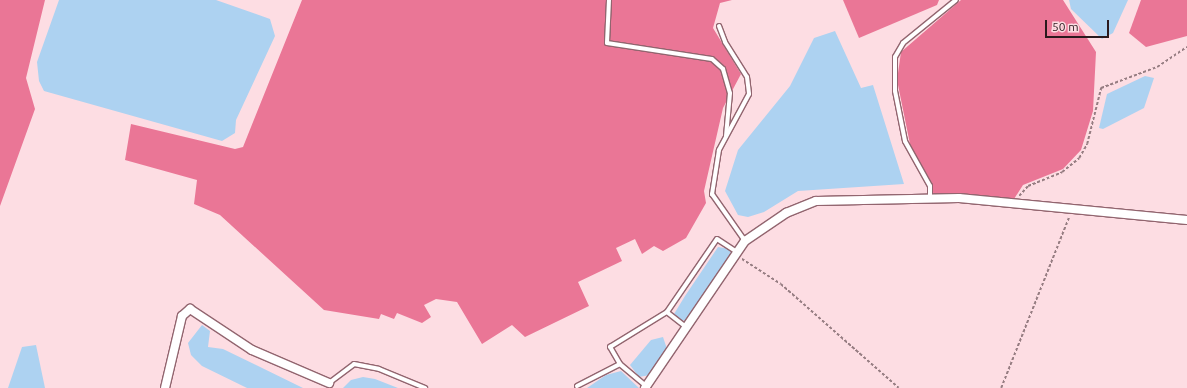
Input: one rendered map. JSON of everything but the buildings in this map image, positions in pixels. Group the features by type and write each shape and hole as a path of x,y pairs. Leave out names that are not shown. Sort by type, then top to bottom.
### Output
{"street":[{"path":"646,387 736,253 745,242 786,213 816,201 930,198 1018,202 1074,206 1187,220"},
{"path":"166,388 182,316 190,309 252,350 329,383"}],"lane":[{"path":"609,0 607,43 712,59 723,69 730,92 726,137"},
{"path":"930,198 930,186 904,141 895,91 895,57 902,43 956,0"},
{"path":"719,26 749,84 747,101 726,137 711,182 712,194 745,242"},
{"path":"646,387 620,364 610,347 667,312 717,239 736,253"},
{"path":"667,312 686,327"},
{"path":"329,383 354,364 379,369 425,388"},
{"path":"577,386 620,364"}],"path":[{"path":"1018,202 1023,189 1062,172 1079,158 1087,144 1101,88 1158,67 1187,47"},
{"path":"1000,388 1074,206"},
{"path":"736,253 781,284 899,388"}],"shaded area":[{"path":"0,0 45,0 26,78 35,109 0,206"},
{"path":"302,0 732,0 720,3 713,28 741,74 723,108 704,191 706,203 686,238 663,251 654,246 642,254 635,239 616,248 622,261 578,282 589,306 525,337 512,325 482,344 457,302 436,299 424,305 431,317 422,323 397,313 394,319 381,314 379,319 324,310 220,215 194,204 197,180 125,160 131,124 235,149 243,147"},
{"path":"843,0 939,0 937,5 859,38"},
{"path":"961,0 1063,0 1096,52 1093,111 1081,150 1063,169 1023,185 1014,199 934,196 929,178 911,149 897,80 901,52"},
{"path":"1141,0 1187,0 1187,36 1146,47 1129,33"}],"water":[{"path":"59,0 216,0 270,19 275,36 236,120 235,133 222,141 44,91 39,81 37,62"},
{"path":"1069,0 1128,0 1113,33 1102,39 1071,9"},
{"path":"835,31 861,88 873,85 904,184 798,191 764,212 748,217 738,215 725,191 738,150 790,86 814,38"},
{"path":"1145,76 1154,78 1144,108 1103,129 1099,128 1107,94"},
{"path":"718,247 730,249 731,254 686,321 677,319 674,314"},
{"path":"202,325 210,331 208,347 223,349 303,388 247,388 202,366 191,355 188,343"},
{"path":"663,337 667,349 650,375 639,377 630,365 651,340"},
{"path":"36,345 45,388 8,388 22,347"},
{"path":"621,371 639,388 587,388 606,375"},
{"path":"363,377 375,379 398,388 343,388 351,380"}]}
